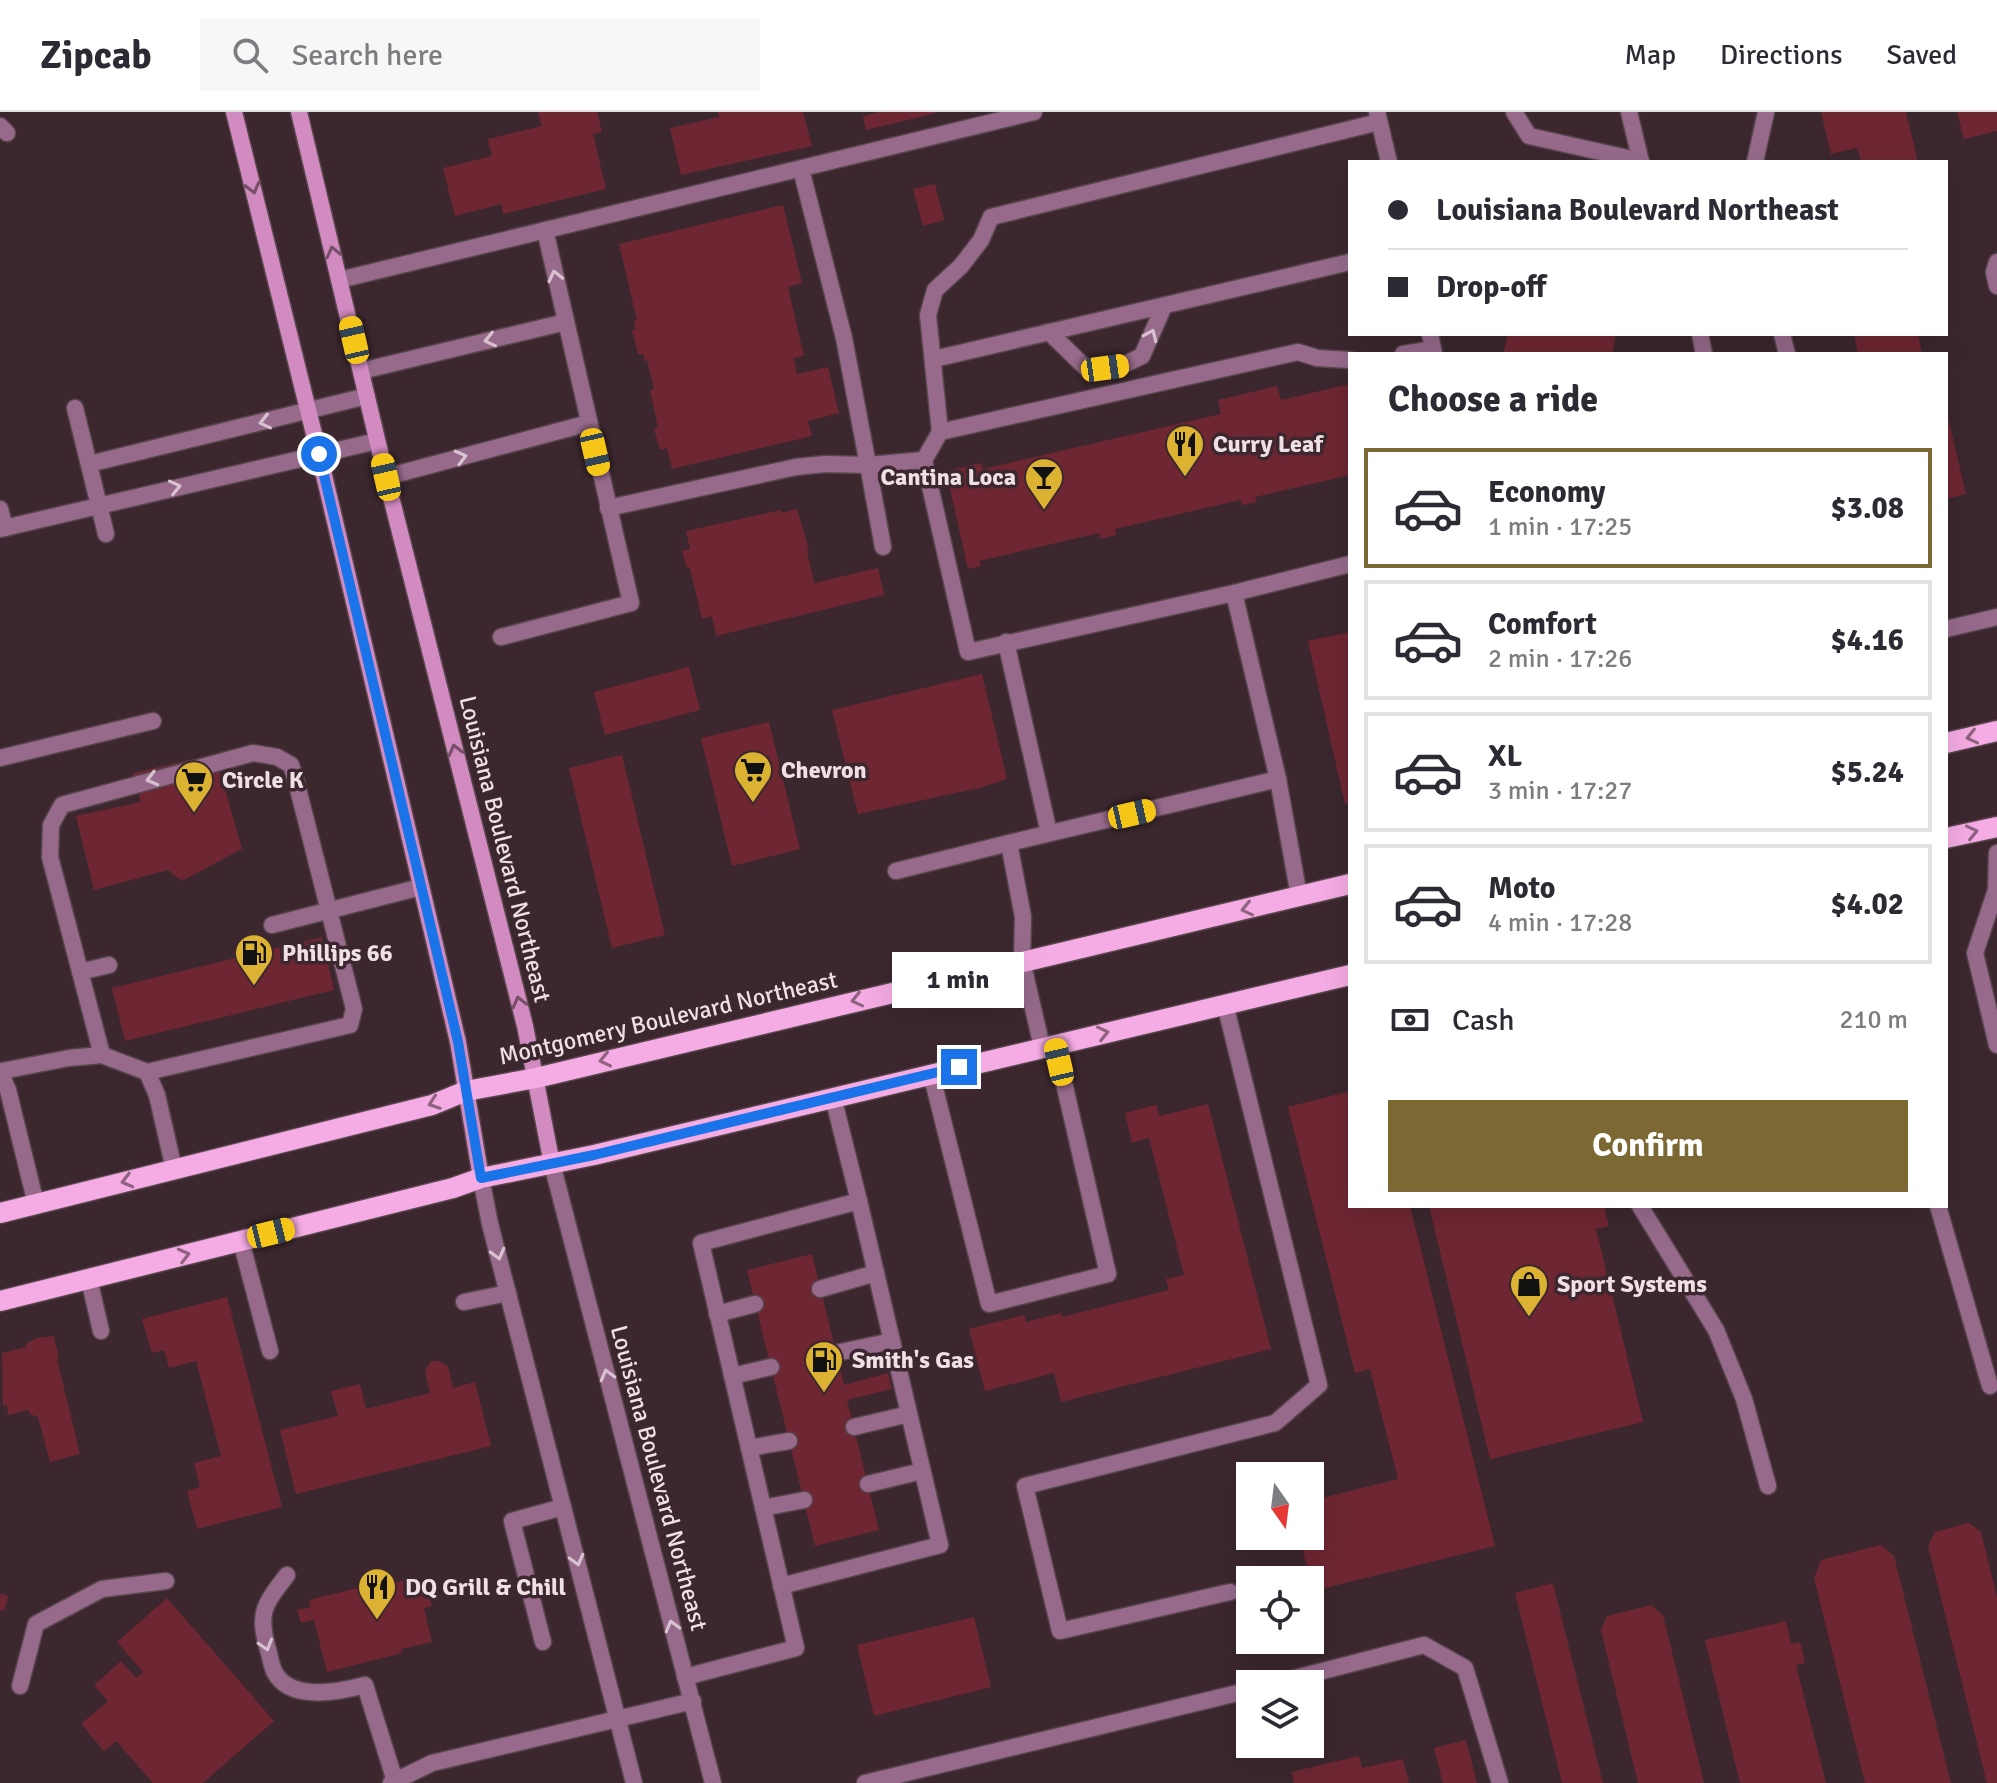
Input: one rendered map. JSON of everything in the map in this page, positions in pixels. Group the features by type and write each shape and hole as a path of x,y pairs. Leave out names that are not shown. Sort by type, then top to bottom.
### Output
{"main road":[{"path":"234,112 319,454 458,1042 481,1178"},
{"name":"Louisiana Boulevard Northeast","path":"299,112 377,441 536,1078 552,1164"},
{"path":"1948,743 1997,731"},
{"path":"1948,838 1997,827"},
{"name":"Montgomery Boulevard Northeast","path":"0,1213 432,1105 466,1091 536,1078 1348,884"},
{"path":"0,1301 453,1188 481,1178 552,1164 1348,975"}],"street":[{"path":"339,280 1034,112"},
{"path":"1514,112 1529,136 1632,160"},
{"path":"1629,112 1641,160"},
{"path":"1756,160 1766,112"},
{"path":"1348,564 968,652 924,460 940,432 928,315 935,290 968,258 981,240 991,217 1378,117 1389,160"},
{"path":"801,169 844,338 883,547"},
{"path":"501,637 631,603 545,230"},
{"path":"934,359 1348,262"},
{"path":"1997,262 1994,272 1997,286"},
{"path":"1049,332 1089,371 1121,366 1142,356 1164,306"},
{"path":"361,371 566,322"},
{"path":"1410,352 1433,346"},
{"path":"940,432 1298,352 1317,358 1348,360"},
{"path":"89,464 367,396"},
{"path":"75,408 106,534"},
{"path":"386,477 589,423"},
{"path":"0,509 2,528 377,441"},
{"path":"608,508 796,467 924,460"},
{"path":"1234,593 1278,779 1299,896"},
{"path":"1948,629 1997,617"},
{"path":"1006,642 1049,833"},
{"path":"0,758 153,721"},
{"path":"36,1204 1,1072 69,1058 102,1055 147,1072 350,1025 354,1009 291,765 277,757 253,753 62,805 51,825 50,857 102,1055"},
{"path":"896,871 1278,779"},
{"path":"931,1073 989,1304 1108,1274 1048,1046 1022,961 1023,917 1009,843"},
{"path":"1997,853 1996,890 1975,953 1997,1045"},
{"path":"272,925 421,887"},
{"path":"80,972 109,965"},
{"path":"1225,1004 1319,1385 1275,1423 1025,1486 1060,1631 1230,1592"},
{"path":"147,1072 157,1095 174,1169"},
{"path":"781,1586 940,1545 833,1097"},
{"name":"Louisiana Boulevard Northeast","path":"552,1164 713,1783"},
{"path":"481,1178 490,1224 634,1783"},
{"path":"685,1677 796,1648 701,1243 859,1201"},
{"path":"1641,1208 1716,1330 1744,1399 1768,1486"},
{"path":"1939,1208 1990,1386"},
{"path":"241,1241 270,1351"},
{"path":"820,1289 876,1273"},
{"path":"89,1279 101,1331"},
{"path":"464,1302 508,1293"},
{"path":"717,1314 755,1304"},
{"path":"836,1353 892,1341"},
{"path":"732,1376 771,1367"},
{"path":"854,1427 909,1414"},
{"path":"749,1448 789,1441"},
{"path":"868,1484 922,1471"},
{"path":"763,1508 804,1500"},
{"path":"543,1642 512,1521 563,1507"},
{"path":"287,1575 265,1603 262,1631 275,1674 294,1690 336,1693 365,1685 393,1782 432,1763 693,1701"},
{"path":"20,1686 36,1624 102,1589 166,1581"},
{"path":"1324,1671 1424,1645 1465,1668 1500,1783"},
{"path":"865,1783 1236,1693"}],"building":[{"path":"538,112 597,112 602,132 593,134 606,189 503,214 501,204 455,216 443,168 492,156 488,139 542,126"},
{"path":"718,112 803,112 812,146 681,175 670,128 719,117"},
{"path":"879,112 936,113 866,130 863,116"},
{"path":"1821,112 1906,112 1918,160 1860,160 1857,148 1831,154"},
{"path":"1957,112 1997,112 1997,131 1964,139"},
{"path":"935,184 944,220 923,226 913,189"},
{"path":"783,205 802,283 788,287 804,356 794,358 797,374 828,367 839,413 808,421 812,436 672,469 667,448 660,450 654,429 658,428 650,390 654,389 647,360 643,354 638,354 632,330 636,329 634,321 637,320 619,244"},
{"path":"1508,336 1616,336 1612,352 1504,352"},
{"path":"1854,336 1918,336 1922,352 1858,352"},
{"path":"1348,384 1348,475 1255,497 1257,502 1242,505 1240,500 1115,529 1116,535 1100,539 1099,533 979,561 981,566 968,569 946,471 981,463 983,469 1221,414 1218,400 1277,386 1281,400"},
{"path":"1948,418 1966,494 1948,498"},
{"path":"797,509 809,550 814,583 878,568 884,595 716,636 712,616 702,619 690,568 687,568 682,551 690,549 686,531"},
{"path":"1348,632 1348,803 1345,804 1308,641"},
{"path":"689,667 700,710 605,735 594,692"},
{"path":"982,674 1007,779 858,814 832,710"},
{"path":"769,722 800,849 732,866 701,738"},
{"path":"215,754 242,849 182,881 168,870 94,890 76,816 141,802 133,773"},
{"path":"622,755 665,935 612,948 569,768"},
{"path":"322,937 334,990 125,1041 112,988"},
{"path":"1348,1092 1348,1208 1410,1208 1495,1546 1324,1588 1324,1566 1307,1566 1303,1550 1324,1550 1324,1498 1398,1479 1370,1369 1355,1373 1288,1107"},
{"path":"1208,1104 1271,1349 1061,1402 1054,1373 985,1391 969,1329 1024,1315 1026,1322 1061,1313 1062,1317 1169,1290 1166,1279 1184,1275 1149,1138 1132,1143 1125,1113 1156,1105 1160,1116"},
{"path":"1429,1208 1604,1208 1609,1226 1596,1229 1643,1422 1490,1459"},
{"name":"Smith's Gas","path":"812,1254 844,1385 888,1373 892,1389 847,1400 879,1530 815,1546 747,1270"},
{"path":"227,1297 282,1507 197,1529 187,1491 200,1487 194,1463 221,1456 196,1361 169,1368 164,1350 152,1353 142,1319"},
{"path":"54,1336 80,1454 50,1462 38,1417 30,1414 29,1410 8,1415 7,1405 3,1406 2,1353 26,1347 27,1343 37,1338"},
{"path":"431,1361 448,1366 453,1388 475,1382 491,1446 296,1494 280,1430 338,1416 331,1391 360,1384 366,1409 430,1393 425,1371"},
{"path":"1969,1523 1981,1532 1997,1597 1997,1783 1987,1783 1928,1546 1935,1532"},
{"path":"1881,1545 1894,1556 1951,1783 1865,1783 1814,1578 1821,1560"},
{"path":"417,1577 419,1588 427,1586 432,1606 424,1608 432,1642 327,1672 314,1620 301,1623 297,1610 311,1607 309,1600 386,1581 386,1585"},
{"path":"1553,1583 1603,1783 1562,1783 1515,1593"},
{"path":"0,1594 8,1596 4,1611 0,1610"},
{"path":"167,1598 274,1721 203,1783 153,1783 116,1741 104,1751 81,1724 108,1701 94,1685 121,1661 136,1678 143,1672 117,1642"},
{"path":"1651,1605 1663,1615 1704,1783 1638,1783 1601,1630 1607,1616"},
{"path":"974,1617 991,1687 874,1716 857,1645"},
{"path":"1786,1621 1791,1644 1800,1642 1805,1663 1796,1665 1826,1783 1740,1783 1705,1640"},
{"path":"1466,1740 1477,1783 1443,1783 1434,1748"},
{"path":"1359,1756 1362,1768 1403,1759 1409,1783 1294,1783 1291,1772"}],"place":[{"name":"Curry Leaf","path":"1185,478"},
{"name":"Cantina Loca","path":"1044,511"},
{"name":"Chevron","path":"753,804"},
{"name":"Circle K","path":"194,814"},
{"name":"Phillips 66","path":"254,987"},
{"name":"Sport Systems","path":"1529,1318"},
{"name":"Smith's Gas","path":"824,1394"},
{"name":"DQ Grill & Chill","path":"377,1621"}],"route":[{"path":"319,454 458,1042 481,1178 594,1155 959,1067"}]}
